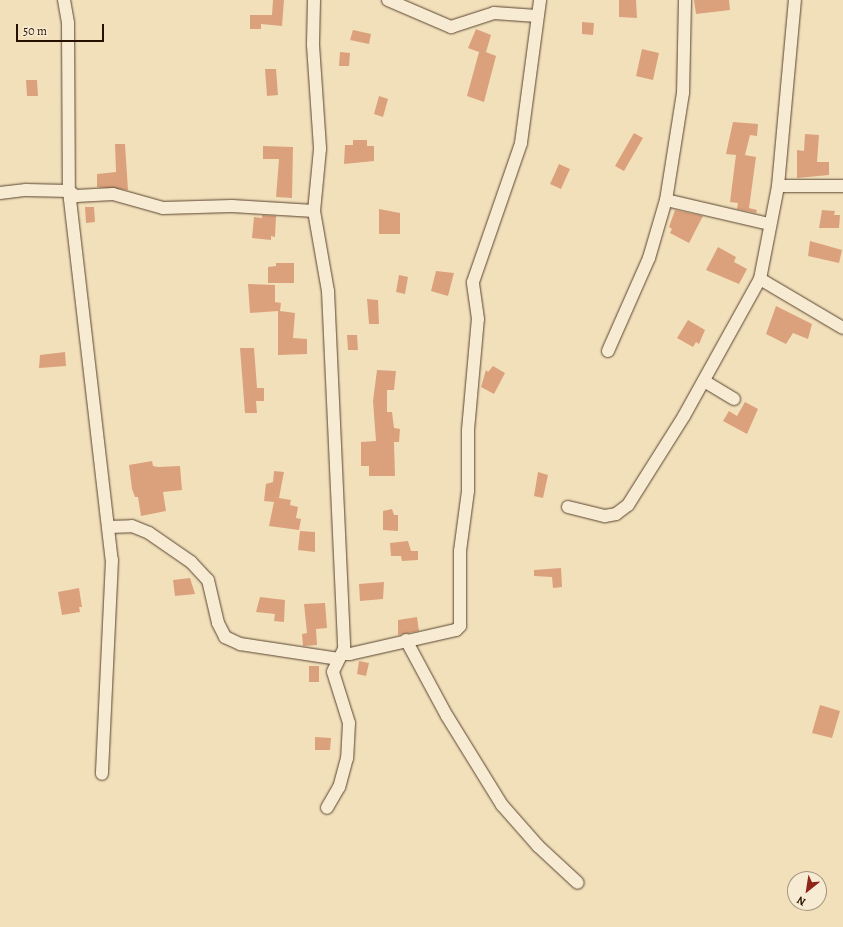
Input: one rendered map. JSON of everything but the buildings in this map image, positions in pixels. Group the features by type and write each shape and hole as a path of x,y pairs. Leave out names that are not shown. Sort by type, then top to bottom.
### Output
{"street":[{"path":"64,0 68,23 69,191 112,560 102,774"},
{"path":"314,0 313,45 320,149 314,211 328,291 341,654 333,672 349,723 348,758 339,787 327,808"},
{"path":"388,0 451,27 494,13 537,16"},
{"path":"108,527 132,526 149,533 191,562 208,580 218,623 225,637 240,644 350,654 406,640 456,630 460,626 460,550 468,491 468,430 478,319 474,282 521,143 540,0"},
{"path":"608,351 649,258 666,200 684,93 685,0"},
{"path":"568,507 605,516 616,514 628,505 704,381 760,279 778,186 795,0"},
{"path":"778,186 843,186"},
{"path":"0,193 69,191 76,196 113,194 163,208 232,206 314,211"},
{"path":"666,200 770,224"},
{"path":"760,279 843,328"},
{"path":"704,381 734,399"},
{"path":"406,640 447,716 502,806 538,846 578,883"}]}
